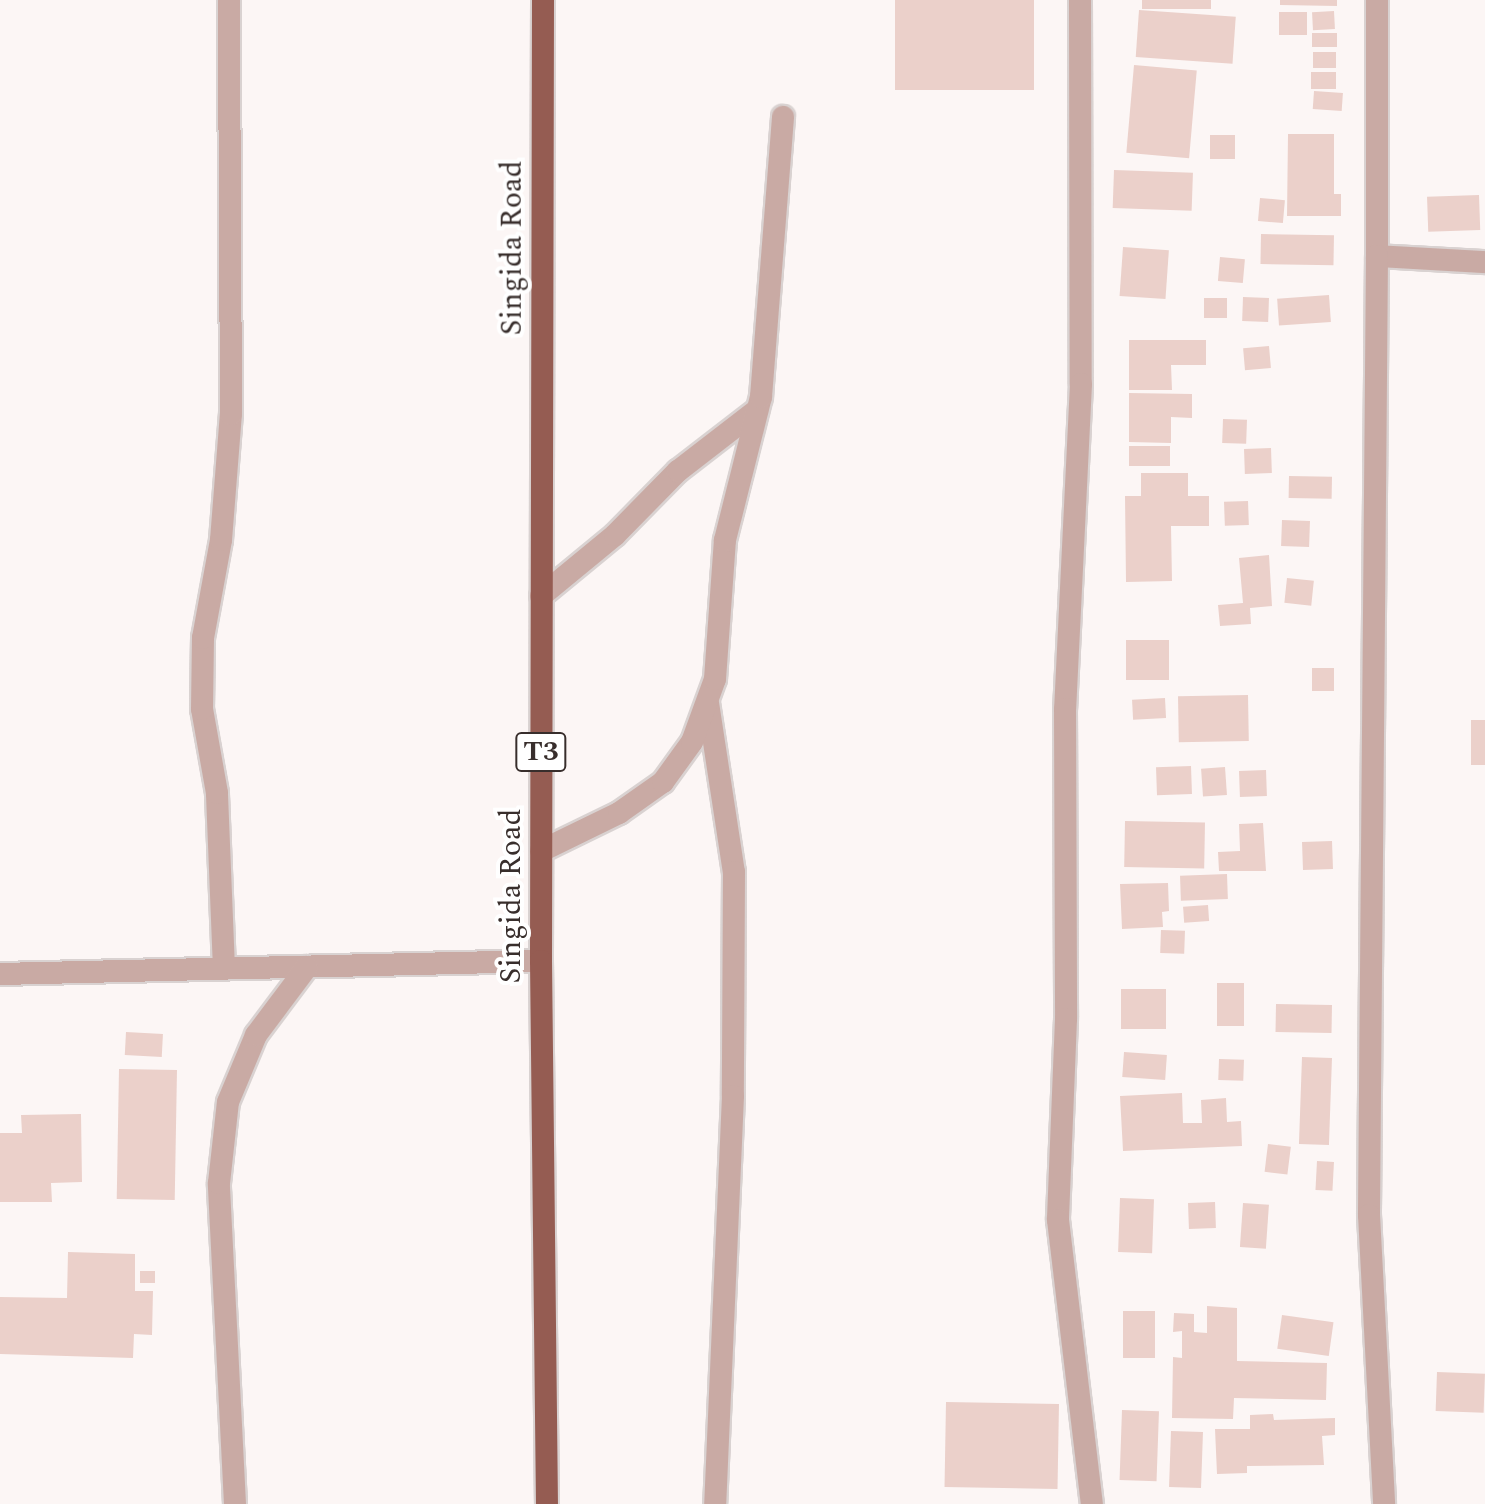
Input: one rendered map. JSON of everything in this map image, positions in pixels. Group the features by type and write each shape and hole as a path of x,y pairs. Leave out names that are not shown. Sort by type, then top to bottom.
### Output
{"highway":[{"name":"Singida Road","path":"543,0 541,961 547,1504"}],"street":[{"path":"224,969 217,793 202,695 203,638 221,540 231,414 229,0"},
{"path":"1080,0 1081,384 1065,709 1066,1019 1058,1220 1092,1504"},
{"path":"1377,0 1369,1215 1384,1504"},
{"path":"541,851 619,813 663,782 692,742 715,679 725,540 757,410 783,117"},
{"path":"1377,256 1485,262"},
{"path":"541,596 615,535 678,471 757,410"},
{"path":"708,698 734,872 733,1096 715,1504"},
{"path":"0,974 541,961"},
{"path":"235,1504 236,1440 219,1183 228,1102 256,1035 307,967"}],"building":[{"path":"895,0 1034,0 1034,90 895,90"},
{"path":"1142,0 1211,0 1211,9 1142,9"},
{"path":"1280,0 1337,0 1337,6 1280,5"},
{"path":"1139,10 1236,17 1232,64 1136,57"},
{"path":"1334,11 1335,29 1313,30 1312,12"},
{"path":"1279,12 1307,12 1307,35 1279,35"},
{"path":"1312,33 1337,33 1337,47 1312,47"},
{"path":"1313,52 1336,52 1336,68 1313,68"},
{"path":"1134,65 1197,70 1189,158 1126,153"},
{"path":"1311,72 1336,72 1336,89 1311,89"},
{"path":"1314,91 1343,93 1342,111 1313,109"},
{"path":"1288,134 1334,134 1334,194 1341,194 1341,216 1287,216"},
{"path":"1210,135 1235,135 1235,159 1210,159"},
{"path":"1114,170 1193,173 1192,211 1113,208"},
{"path":"1479,195 1480,230 1428,232 1427,197"},
{"path":"1260,198 1285,200 1283,223 1258,221"},
{"path":"1261,234 1334,235 1333,265 1260,264"},
{"path":"1123,247 1169,250 1165,299 1120,296"},
{"path":"1220,257 1245,259 1243,283 1218,281"},
{"path":"1329,295 1331,322 1279,326 1277,299"},
{"path":"1243,297 1269,298 1268,322 1242,321"},
{"path":"1204,298 1227,298 1227,318 1204,318"},
{"path":"1129,340 1206,340 1206,365 1171,365 1172,390 1129,390"},
{"path":"1269,346 1271,368 1245,370 1243,348"},
{"path":"1129,393 1192,394 1192,418 1171,417 1171,443 1129,442"},
{"path":"1223,419 1247,420 1246,444 1222,443"},
{"path":"1129,446 1170,446 1170,466 1129,466"},
{"path":"1271,448 1272,473 1245,474 1244,449"},
{"path":"1141,473 1188,473 1188,496 1209,496 1209,526 1171,526 1172,581 1126,582 1125,496 1141,496"},
{"path":"1289,476 1332,477 1332,499 1289,498"},
{"path":"1248,501 1249,525 1225,526 1224,502"},
{"path":"1282,520 1310,521 1309,547 1281,546"},
{"path":"1269,555 1272,606 1250,608 1251,624 1220,626 1218,605 1243,603 1239,558"},
{"path":"1287,578 1314,581 1311,606 1284,603"},
{"path":"1126,640 1169,640 1169,680 1126,680"},
{"path":"1312,668 1334,668 1334,691 1312,691"},
{"path":"1248,695 1249,741 1179,742 1178,696"},
{"path":"1165,698 1166,718 1133,720 1132,700"},
{"path":"1471,720 1485,720 1485,765 1471,765"},
{"path":"1191,766 1192,794 1157,795 1156,767"},
{"path":"1225,767 1227,795 1203,797 1201,769"},
{"path":"1266,770 1267,796 1240,797 1239,771"},
{"path":"1125,821 1205,822 1204,868 1124,867"},
{"path":"1263,823 1266,871 1219,871 1218,852 1240,851 1239,824"},
{"path":"1332,841 1333,869 1303,870 1302,842"},
{"path":"1227,874 1228,899 1181,901 1180,876"},
{"path":"1168,883 1169,911 1162,912 1163,927 1122,929 1120,884"},
{"path":"1208,905 1209,921 1184,923 1183,907"},
{"path":"1161,930 1185,931 1184,954 1160,953"},
{"path":"1217,983 1244,983 1244,1026 1217,1026"},
{"path":"1121,989 1166,989 1166,1029 1121,1029"},
{"path":"1276,1004 1332,1005 1332,1033 1276,1032"},
{"path":"126,1032 163,1034 162,1057 125,1055"},
{"path":"1124,1052 1167,1055 1165,1080 1122,1077"},
{"path":"1302,1057 1332,1058 1329,1145 1299,1144"},
{"path":"1219,1059 1244,1060 1243,1081 1218,1080"},
{"path":"119,1069 177,1070 175,1200 117,1199"},
{"path":"1182,1093 1183,1123 1202,1123 1201,1100 1226,1098 1227,1122 1241,1121 1242,1146 1123,1151 1120,1096"},
{"path":"81,1114 82,1182 51,1183 52,1202 0,1202 0,1133 22,1133 21,1115"},
{"path":"1268,1144 1291,1147 1287,1175 1265,1172"},
{"path":"1317,1161 1334,1162 1332,1191 1315,1190"},
{"path":"1120,1198 1154,1199 1152,1253 1118,1252"},
{"path":"1215,1202 1216,1228 1189,1229 1188,1203"},
{"path":"1243,1203 1269,1205 1266,1249 1240,1247"},
{"path":"68,1252 135,1254 135,1291 153,1291 152,1335 134,1334 133,1358 0,1354 0,1297 67,1298"},
{"path":"140,1271 155,1271 155,1283 140,1283"},
{"path":"1207,1306 1237,1308 1237,1361 1327,1363 1326,1400 1234,1398 1233,1419 1172,1418 1173,1357 1182,1358 1182,1331 1173,1332 1174,1313 1194,1314 1194,1332 1207,1333"},
{"path":"1123,1311 1155,1311 1155,1358 1123,1358"},
{"path":"1282,1315 1333,1322 1329,1356 1277,1349"},
{"path":"1437,1372 1485,1374 1484,1413 1436,1411"},
{"path":"946,1402 1059,1404 1057,1489 945,1487"},
{"path":"1122,1410 1159,1411 1157,1481 1120,1480"},
{"path":"1273,1414 1274,1420 1335,1418 1335,1435 1322,1436 1324,1465 1247,1466 1247,1473 1217,1474 1215,1429 1250,1429 1250,1415"},
{"path":"1171,1431 1203,1432 1201,1488 1169,1487"}]}
